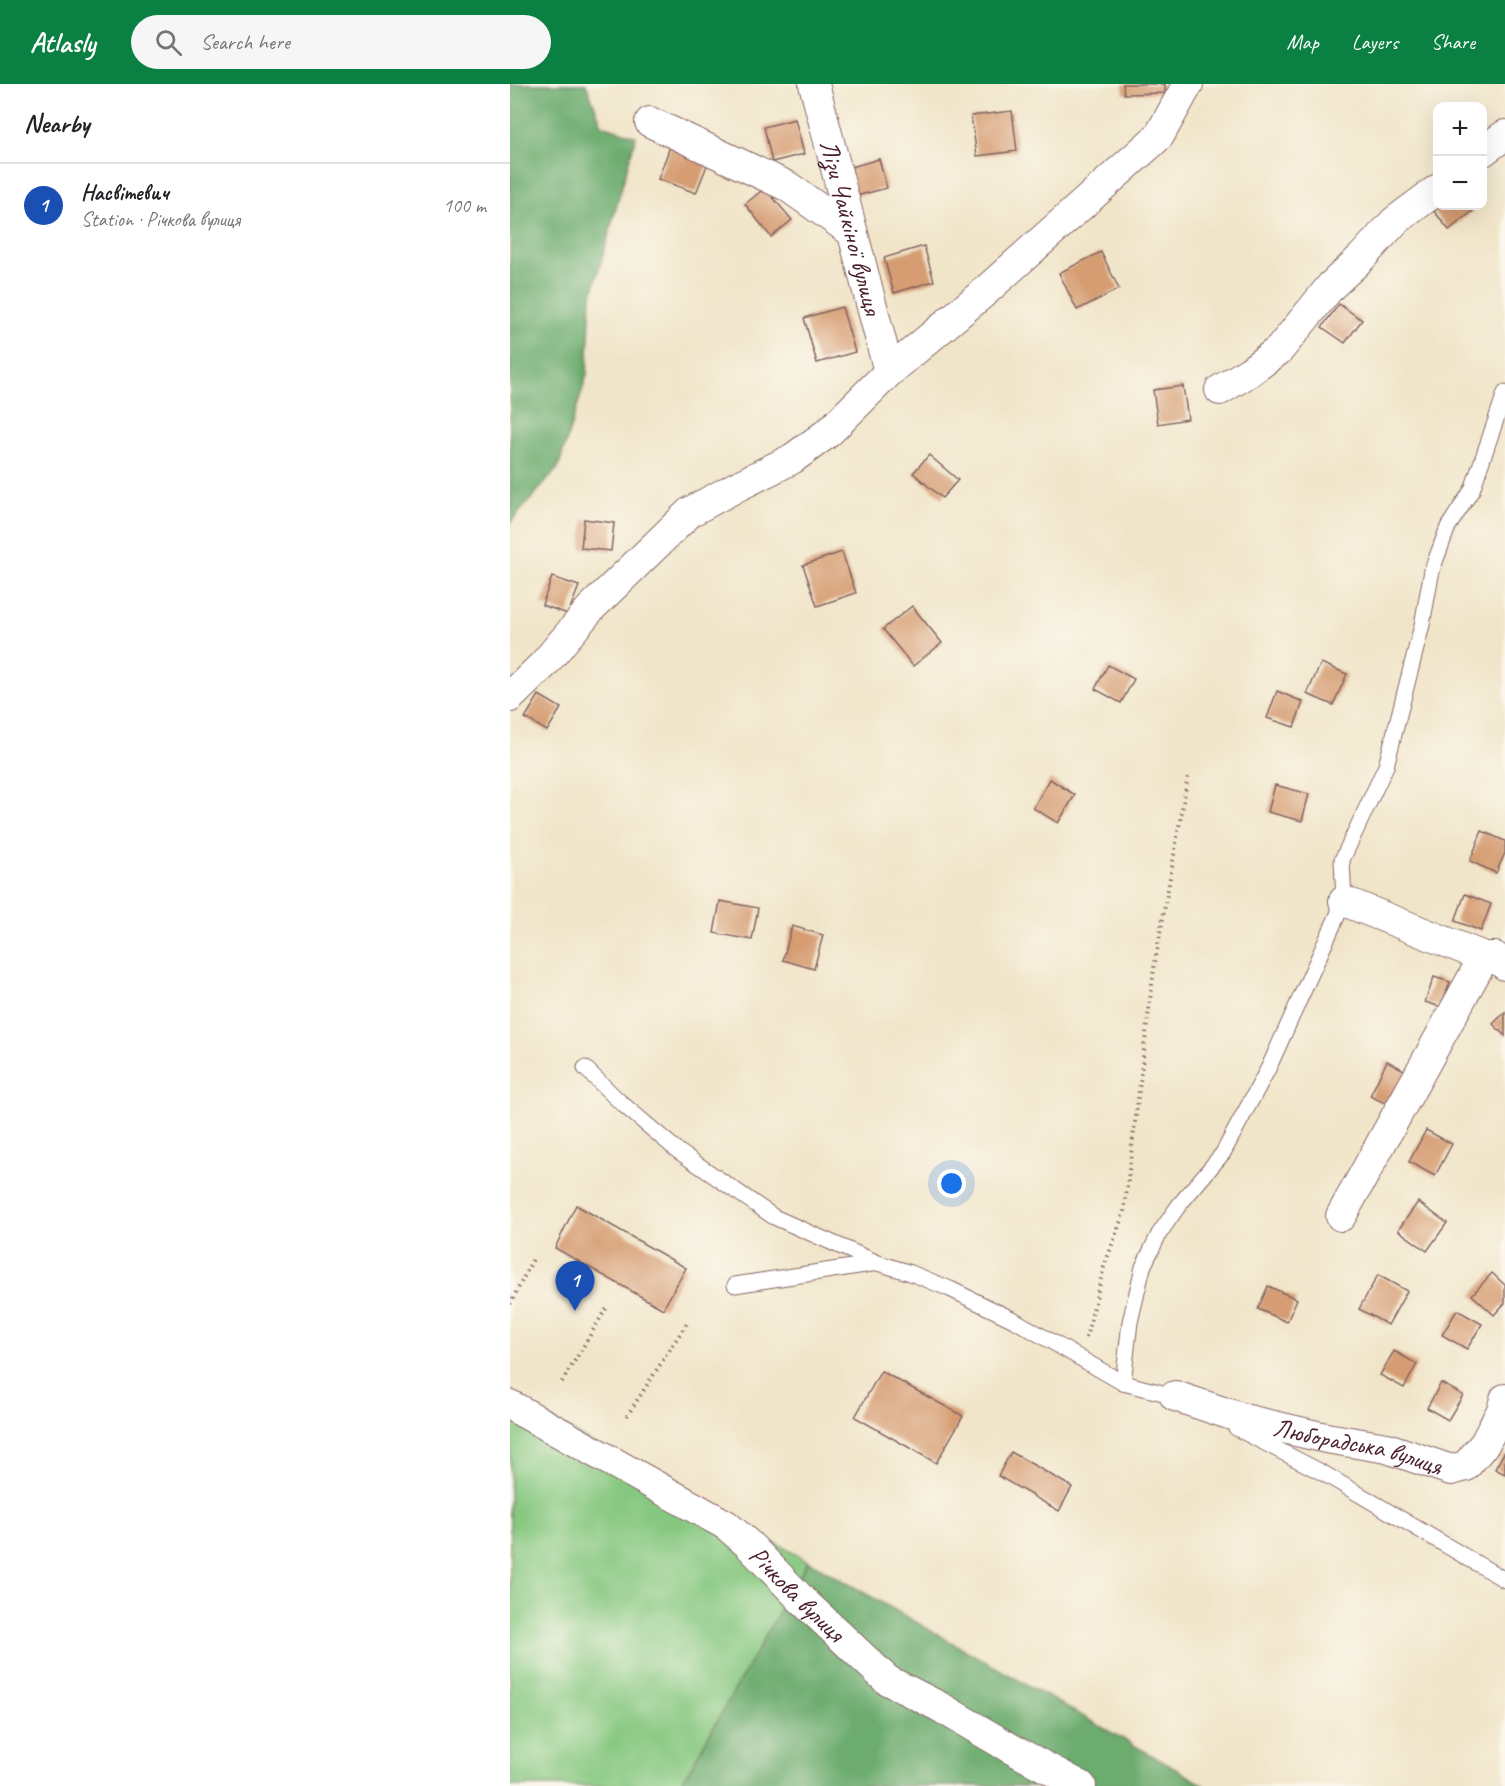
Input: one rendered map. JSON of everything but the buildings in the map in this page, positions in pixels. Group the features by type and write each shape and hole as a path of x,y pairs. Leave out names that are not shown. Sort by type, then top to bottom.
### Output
{"street":[{"name":"Лізи Чайкіної вулиця","path":"814,84 889,372"},
{"path":"510,696 544,664 591,608 690,512 792,459 830,432 889,372 982,294 1159,136 1185,87"},
{"path":"650,122 787,186 852,232"},
{"path":"1487,148 1505,135"},
{"path":"1220,390 1279,350 1331,286 1395,221 1433,192"},
{"path":"1341,1216 1496,957 1344,901"},
{"name":"Люборадська вулиця","path":"1174,1396 1244,1419 1326,1438 1387,1448 1451,1470 1466,1466 1485,1443 1502,1410 1505,1399"},
{"name":"Річкова вулиця","path":"510,1405 726,1525 887,1680 1081,1786"}],"lane":[{"path":"1122,1383 1130,1322 1143,1267 1159,1234 1179,1205 1223,1153 1269,1067 1344,901 1342,860 1386,766 1422,625 1432,570 1448,527 1472,490 1505,393"},
{"path":"585,1068 619,1101 678,1151 774,1217 878,1263 951,1289 1016,1321 1122,1383 1174,1396 1323,1473 1505,1580"},
{"path":"735,1286 878,1263"}],"path":[{"path":"1081,1359 1104,1267 1124,1212 1154,968 1188,776"},
{"path":"510,1304 533,1260"},
{"path":"562,1382 607,1307"},
{"path":"627,1416 687,1323"}],"green space":[{"path":"510,84 586,84 602,125 636,136 591,298 587,375 558,468 510,523"},
{"path":"510,1397 808,1561 680,1786 510,1786"},
{"path":"808,1561 1206,1786 680,1786"}],"place":[{"name":"Насвітевич","path":"575,1311"}]}
